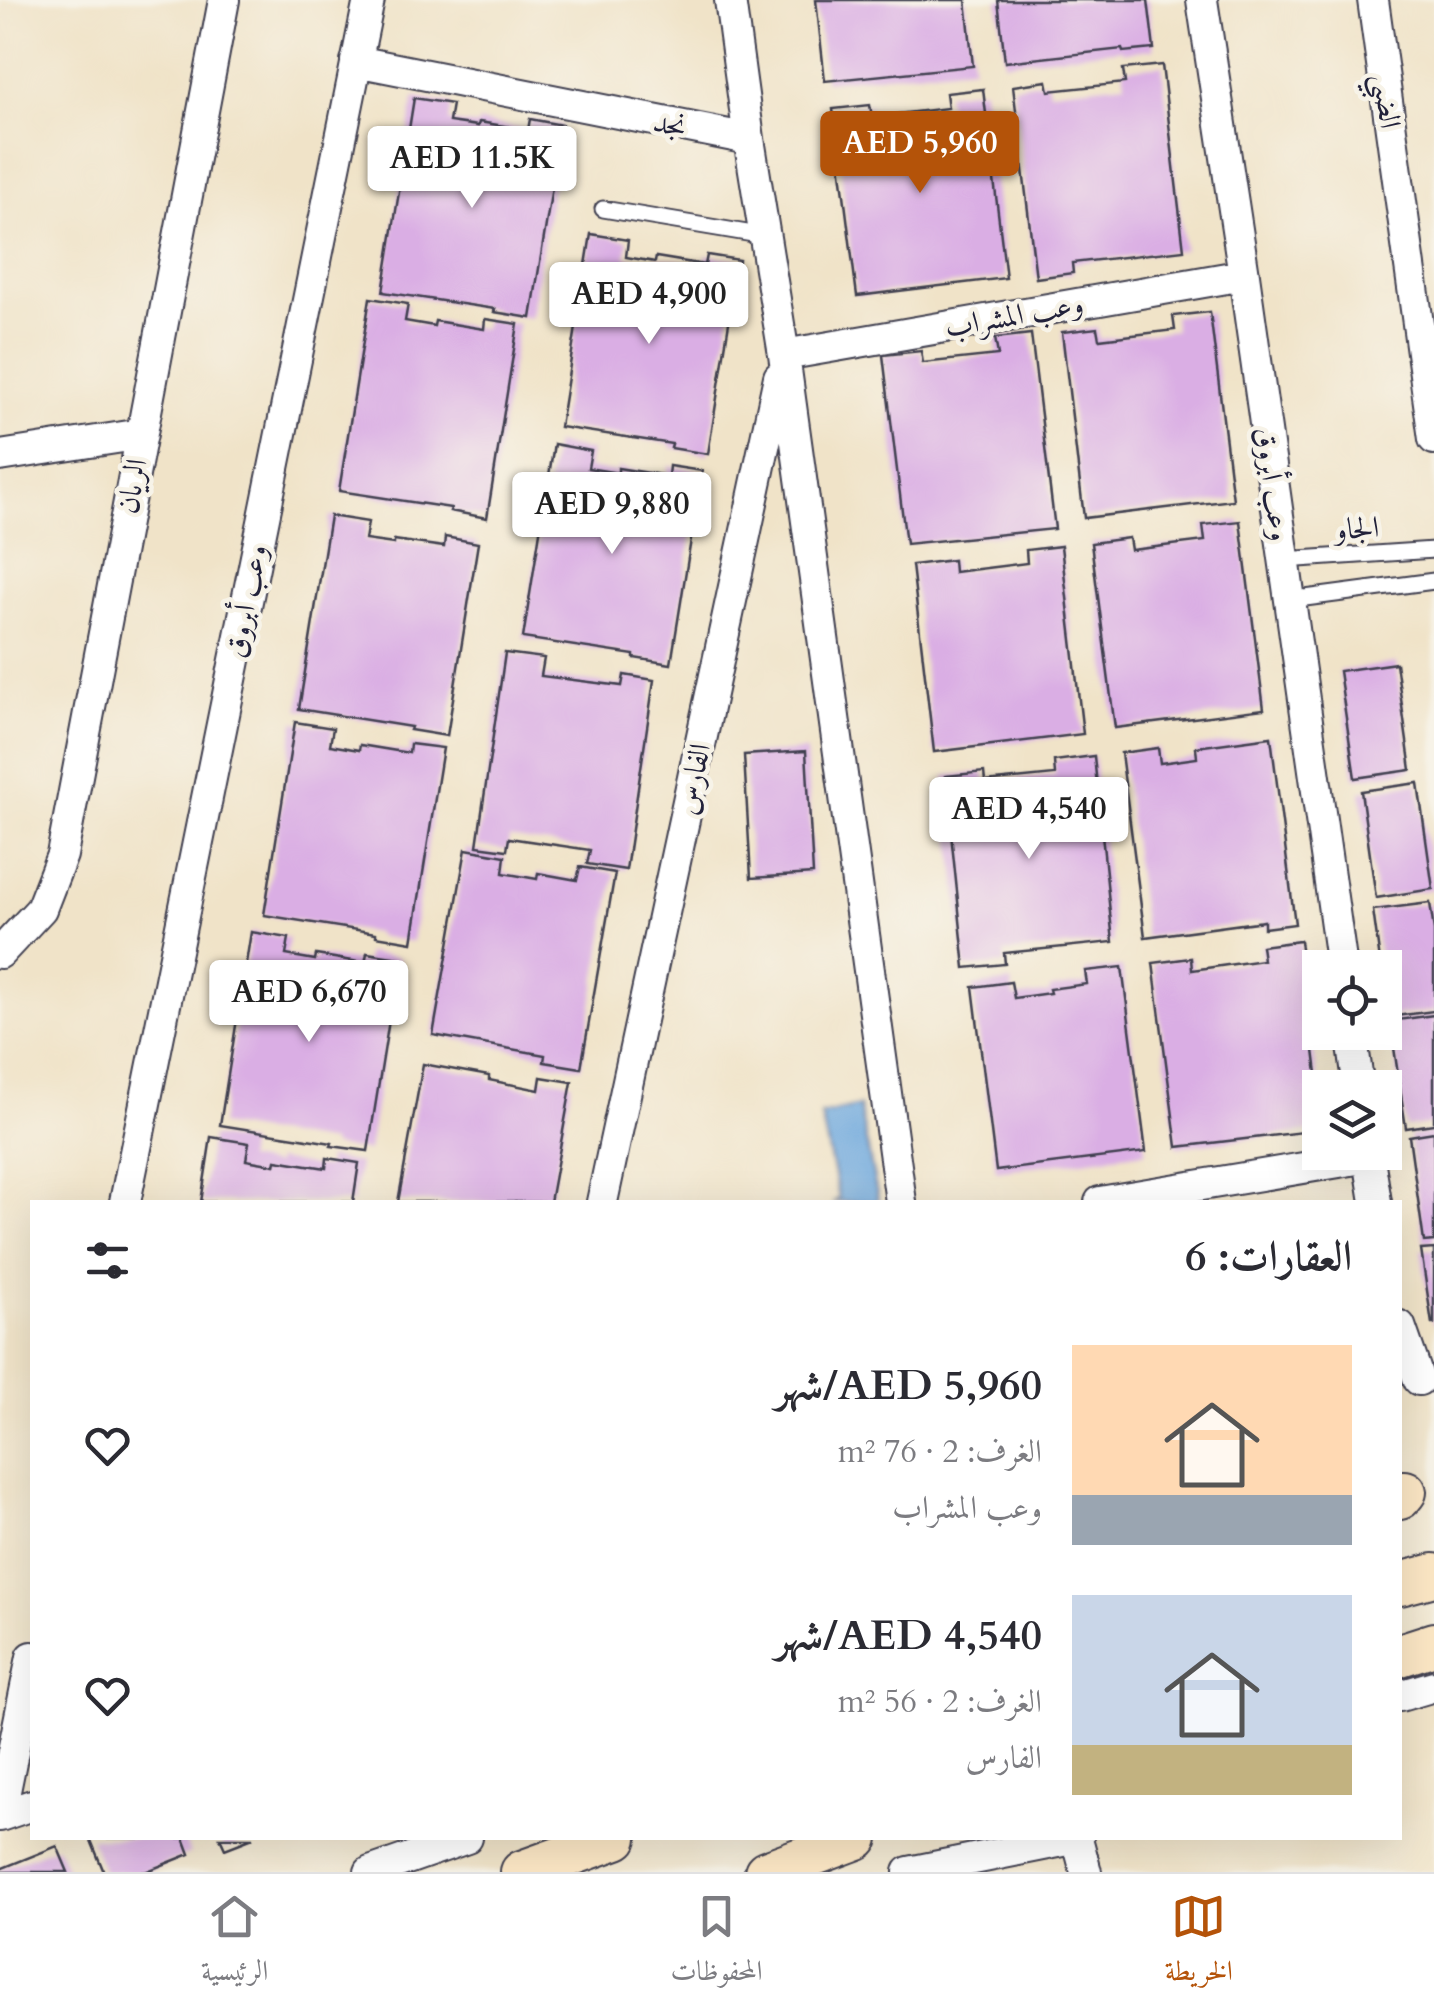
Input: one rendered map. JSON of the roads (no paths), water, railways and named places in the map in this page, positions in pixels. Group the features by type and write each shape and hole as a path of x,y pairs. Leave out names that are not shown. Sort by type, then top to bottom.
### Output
{"main road":[{"path":"1402,1583 1434,1575"},
{"path":"1402,1653 1434,1644"},
{"path":"522,1872 610,1840"},
{"path":"784,1865 852,1840"},
{"path":"784,1865 847,1872"}],"street":[{"name":"الريان","path":"0,953 41,909 62,855 224,0"},
{"name":"وعب أبروق","path":"124,1200 369,0"},
{"name":"الفارس","path":"730,0 784,355 901,1200"},
{"name":"وعب أبروق","path":"1202,0 1339,950"},
{"name":"الضبي","path":"1373,0 1434,439"},
{"name":"نجد","path":"356,61 749,139"},
{"name":"وعب المشراب","path":"784,355 1244,275"},
{"name":"الفارس","path":"602,1200 784,355"},
{"path":"0,456 142,434"},
{"path":"1111,1200 1302,1166"},
{"path":"1371,1170 1376,1200"},
{"path":"1402,1331 1420,1380"},
{"path":"30,1667 0,1816 30,1806"},
{"path":"1402,1695 1434,1686"},
{"path":"370,1872 461,1840"},
{"path":"909,1872 1067,1840"},
{"path":"1078,1840 1086,1872"}],"lane":[{"path":"604,209 765,236"},
{"name":"الجاو","path":"1284,560 1434,550"},
{"name":"الجاو","path":"1290,600 1434,581"}],"water":[{"path":"859,1106 877,1200 836,1200 821,1115"}]}
